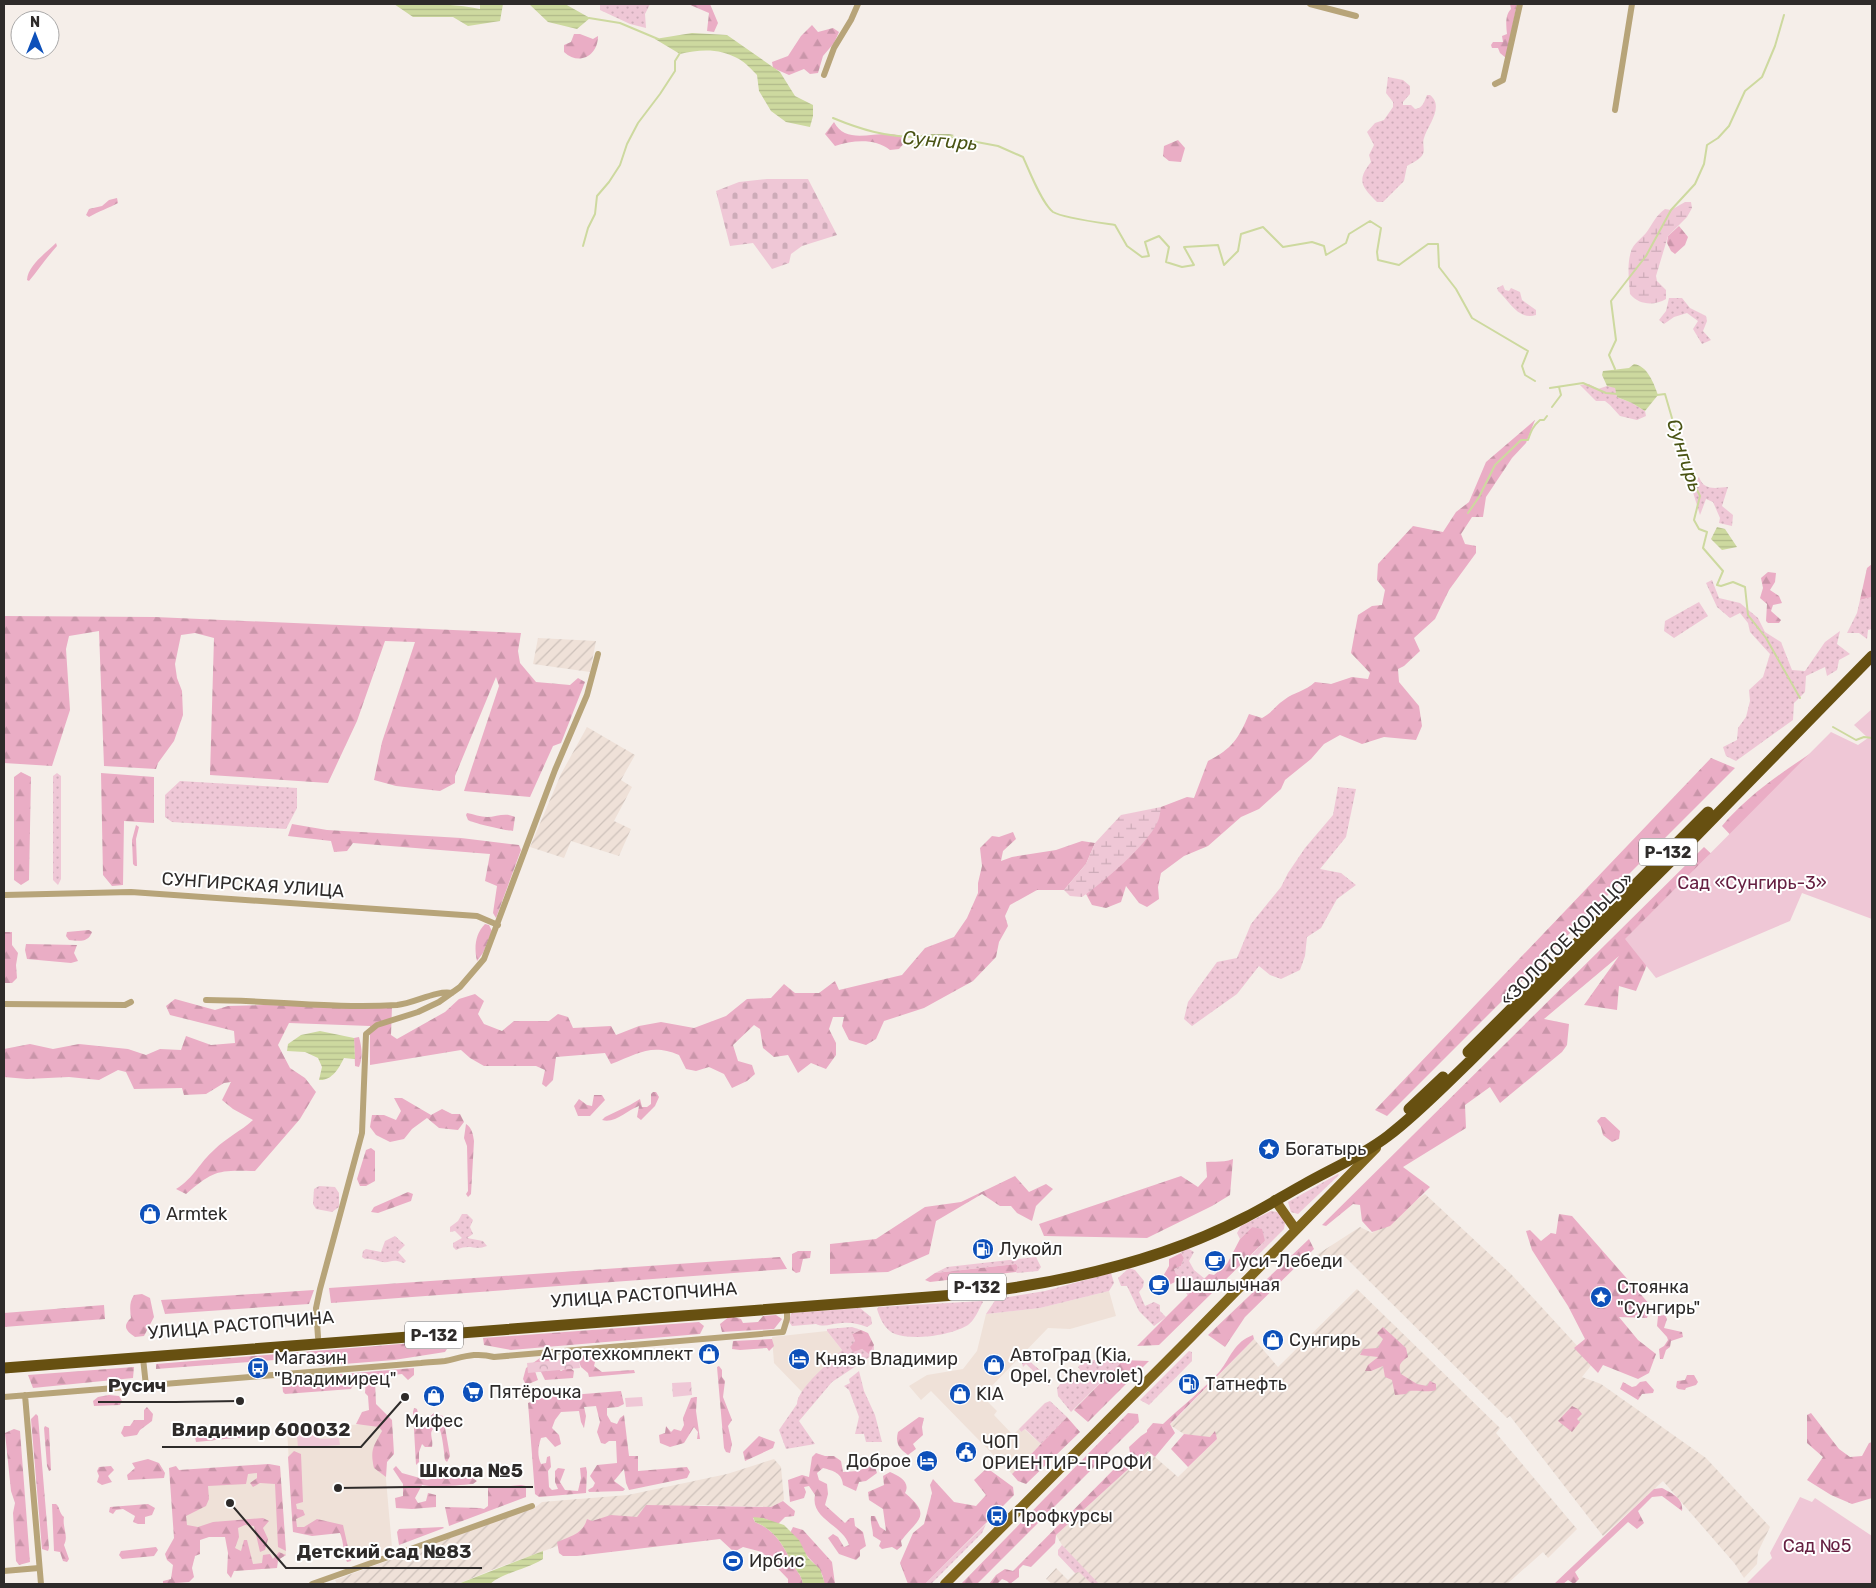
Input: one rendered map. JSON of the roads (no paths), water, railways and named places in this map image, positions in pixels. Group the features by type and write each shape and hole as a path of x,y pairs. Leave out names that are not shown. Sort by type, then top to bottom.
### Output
{"highway":[{"name":"«ЗОЛОТОЕ КОЛЬЦО»","path":"1463,1056 1872,646"},
{"name":"«ЗОЛОТОЕ КОЛЬЦО»","path":"1388,1136 1434,1096 1524,1007 1713,819 1872,656"},
{"name":"УЛИЦА РАСТОПЧИНА","path":"1331,1170 1403,1113 1463,1056"},
{"name":"УЛИЦА РАСТОПЧИНА","path":"4,1368 968,1294 1009,1289 1066,1279 1142,1259 1179,1246 1243,1218 1331,1170 1388,1136"},
{"name":"УЛИЦА РАСТОПЧИНА","path":"4,1361 884,1295 1008,1283 1060,1274 1156,1248 1275,1200"}],"main road":[{"path":"945,1584 1388,1136"},
{"path":"1331,1170 1339,1172 1341,1184"},
{"path":"1275,1200 1296,1230"}],"street":[{"path":"824,75 834,48 852,20 858,4"},
{"path":"1310,4 1356,16"},
{"path":"1495,84 1503,80 1520,4"},
{"path":"1616,110 1632,4"},
{"path":"318,1337 316,1308 320,1289 362,1133 366,1034 377,1025 418,1012 439,1002 460,987 484,959 555,770 587,695 598,654"},
{"name":"СУНГИРСКАЯ УЛИЦА","path":"4,895 131,892 477,916 498,925"},
{"path":"206,1000 252,1000 332,1005 398,1005 419,1001 444,992 452,993"},
{"path":"4,1004 125,1004 131,1002"},
{"path":"4,1397 440,1361 459,1356 482,1354 494,1357 783,1332 787,1319 787,1308"},
{"path":"143,1358 146,1386"},
{"path":"25,1395 41,1584"},
{"path":"312,1584 532,1506"},
{"path":"4,1571 39,1568"}],"water":[{"path":"394,4 448,5 480,9 480,4 503,4 500,21 468,26 453,17 413,17"},
{"path":"529,4 565,4 590,18 577,29 548,22"},
{"path":"692,33 727,35 780,72 795,96 813,105 810,127 786,122 771,111 759,91 757,75 732,55 710,50 680,54 655,39"},
{"path":"925,134 954,135 933,144 910,146 913,138"},
{"path":"1634,364 1639,365 1647,372 1658,395 1645,411 1617,397 1615,388 1607,386 1602,375 1603,371 1629,368"},
{"path":"1717,527 1725,529 1737,547 1722,550 1711,539"},
{"path":"320,1031 354,1038 355,1059 344,1058 337,1070 324,1080 319,1080 322,1067 318,1058 305,1052 287,1051 288,1044 301,1035"},
{"path":"753,1517 763,1518 784,1525 799,1540 808,1558 820,1569 825,1584 803,1584 800,1575 778,1539 768,1529 755,1522"},
{"path":"543,1551 543,1559 490,1584 458,1584"}],"waterway":[{"path":"1615,369 1609,355 1616,340 1611,301 1646,256 1671,210 1695,184 1704,164 1707,145 1718,138 1729,126 1745,91 1762,77 1775,46 1784,15"},
{"name":"Сунгирь","path":"589,18 620,23 658,39"},
{"path":"583,246 588,228 595,214 597,196 620,165 627,144 638,123 675,71 675,61 680,53"},
{"name":"Сунгирь","path":"833,118 874,132 895,136 918,137"},
{"name":"Сунгирь","path":"950,137 998,146 1023,157 1040,195 1053,212 1074,218 1115,225 1127,246 1142,257 1149,256 1145,242 1159,236 1169,247 1166,262 1182,267 1194,265 1184,247 1218,245 1224,265 1238,251 1241,234 1263,227 1283,247 1312,242 1324,246 1326,255 1346,243 1349,234 1370,221 1381,228 1377,252 1378,260 1399,265 1428,244 1438,244 1439,267 1456,289 1472,318 1528,351 1522,366 1525,375 1535,381"},
{"name":"Сунгирь","path":"1550,388 1583,383 1606,393 1618,394"},
{"path":"1552,407 1561,395 1559,387"},
{"name":"Сунгирь","path":"1657,395 1665,394 1687,470 1700,496 1694,520 1699,529 1707,532 1703,548 1723,571 1717,585 1721,586 1733,582 1745,587 1748,615 1766,638 1800,698"},
{"path":"1468,513 1479,497 1495,465 1521,440 1528,440 1536,424 1547,416"},
{"name":"Сунгирь","path":"1833,727 1856,740 1864,737 1872,738"}],"place":[{"name":"Богатырь","path":"1269,1149"},
{"name":"Armtek","path":"150,1214"},
{"name":"Лукойл","path":"983,1249"},
{"name":"Гуси-Лебеди","path":"1215,1261"},
{"name":"Шашлычная","path":"1159,1285"},
{"name":"Стоянка \"Сунгирь\"","path":"1601,1297"},
{"name":"Сунгирь","path":"1273,1340"},
{"name":"Агротехкомплект","path":"709,1354"},
{"name":"Князь Владимир","path":"799,1359"},
{"name":"АвтоГрад (Kia, Opel, Chevrolet)","path":"994,1365"},
{"name":"Магазин \"Владимирец\"","path":"258,1368"},
{"name":"Татнефть","path":"1189,1384"},
{"name":"Пятёрочка","path":"473,1392"},
{"name":"KIA","path":"960,1394"},
{"name":"Мифес","path":"434,1396"},
{"name":"Владимир 600032","path":"405,1397"},
{"name":"Русич","path":"240,1401"},
{"name":"ЧОП ОРИЕНТИР-ПРОФИ","path":"966,1452"},
{"name":"Доброе","path":"927,1461"},
{"name":"Школа №5","path":"338,1488"},
{"name":"Детский сад №83","path":"230,1503"},
{"name":"Профкурсы","path":"997,1516"},
{"name":"Ирбис","path":"733,1561"}],"park label":[{"name":"Сад «Сунгирь-3»","path":"1752,883"},
{"name":"Сад №5","path":"1817,1546"}]}
